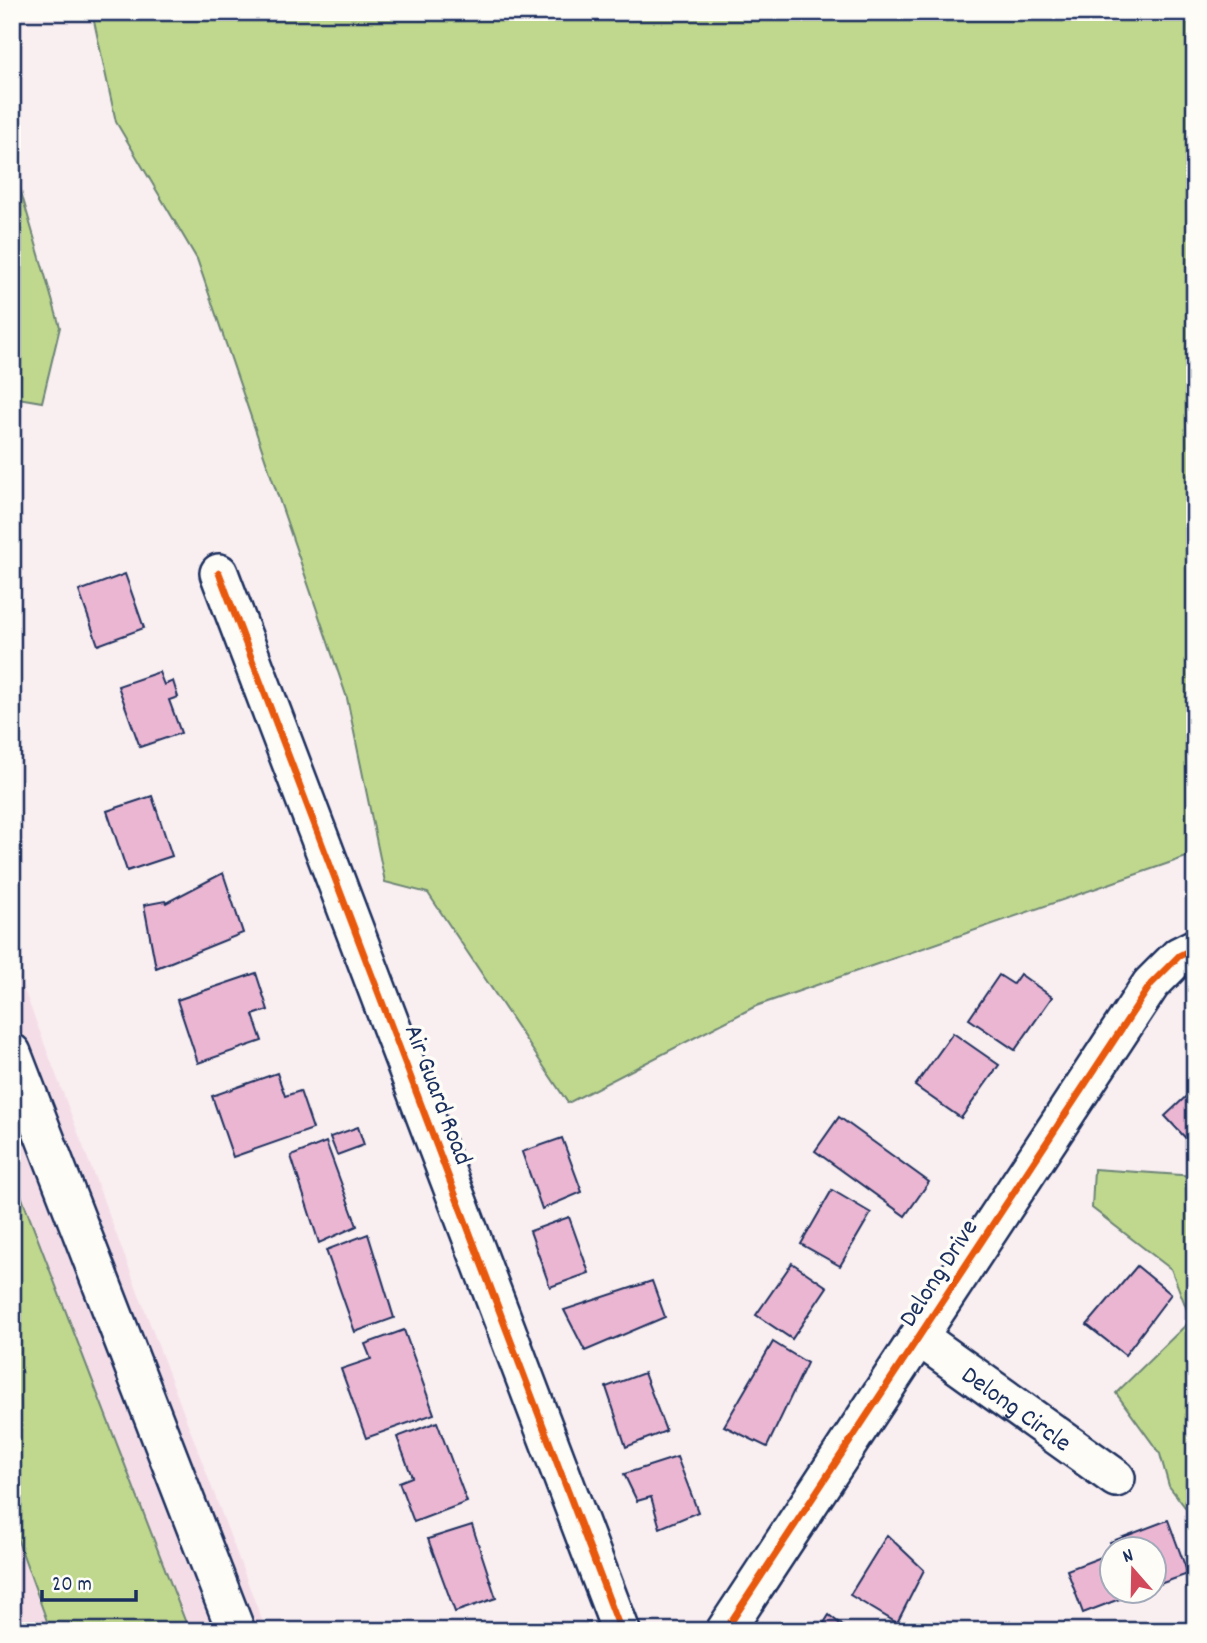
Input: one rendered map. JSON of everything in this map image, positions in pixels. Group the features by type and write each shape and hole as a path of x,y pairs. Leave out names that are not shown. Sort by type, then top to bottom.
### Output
{"street":[{"name":"Air Guard Road","path":"219,573 621,1631"},
{"name":"Delong Drive","path":"725,1631 1151,984 1179,956 1195,948"},
{"path":"12,1053 236,1631"},
{"name":"Delong Circle","path":"919,1337 1116,1478"}],"shaded area":[{"path":"12,958 266,1631 12,1631"}],"green space":[{"path":"92,12 1195,12 1195,854 756,1006 568,1103 428,893 385,882 347,698 197,259 116,122"},
{"path":"12,161 60,327 42,402 12,397"},
{"path":"1094,1169 1195,1176 1195,1520 1169,1486 1160,1454 1116,1393 1191,1320 1171,1269 1092,1208"},
{"path":"12,1172 189,1631 40,1631 47,1621 12,1524"}],"building":[{"path":"125,574 144,628 98,645 79,591"},
{"path":"159,672 164,685 173,681 178,697 169,700 181,733 140,747 118,686"},
{"path":"152,796 172,856 127,871 107,811"},
{"path":"223,873 243,933 156,968 144,905 166,903"},
{"path":"256,973 268,1010 253,1015 262,1041 198,1063 177,1000"},
{"path":"1020,974 1052,997 1015,1050 969,1019 999,975 1013,984"},
{"path":"953,1033 999,1065 961,1118 915,1086"},
{"path":"277,1073 285,1096 300,1091 313,1129 233,1157 212,1096"},
{"path":"1195,1088 1195,1144 1193,1146 1165,1116"},
{"path":"839,1117 929,1182 905,1216 815,1151"},
{"path":"358,1127 364,1145 337,1155 330,1137"},
{"path":"562,1138 582,1192 542,1209 522,1152"},
{"path":"326,1142 357,1226 319,1243 291,1156"},
{"path":"832,1190 871,1213 840,1266 801,1244"},
{"path":"569,1217 589,1273 550,1287 530,1231"},
{"path":"368,1234 394,1318 355,1332 326,1250"},
{"path":"792,1263 827,1287 792,1339 756,1315"},
{"path":"1137,1266 1171,1294 1125,1355 1087,1325"},
{"path":"652,1281 665,1317 585,1351 564,1310"},
{"path":"404,1330 434,1414 366,1438 341,1369 371,1359 365,1344"},
{"path":"773,1342 807,1363 767,1447 724,1426"},
{"path":"644,1373 666,1431 626,1447 606,1387"},
{"path":"437,1422 467,1502 414,1522 399,1482 412,1477 397,1437"},
{"path":"677,1457 698,1512 660,1528 651,1497 637,1501 624,1474"},
{"path":"1168,1520 1188,1574 1168,1581 1168,1534 1131,1534"},
{"path":"472,1525 496,1598 455,1612 428,1539"},
{"path":"887,1535 924,1570 897,1623 850,1595"},
{"path":"1098,1558 1098,1604 1106,1604 1083,1613 1067,1570"},
{"path":"829,1615 849,1631 819,1631"}],"cycle path":[{"path":"219,573 621,1631"},
{"path":"725,1631 1151,984 1179,956 1195,948"}]}
